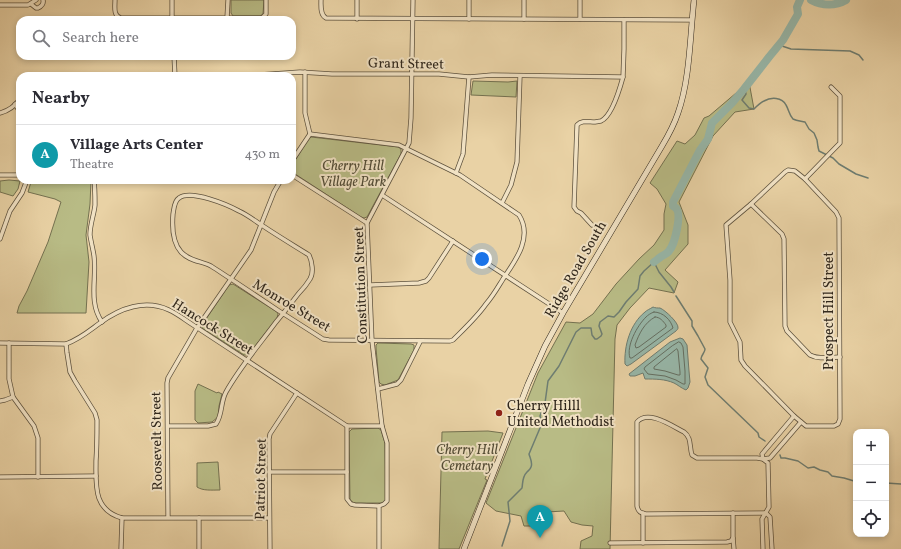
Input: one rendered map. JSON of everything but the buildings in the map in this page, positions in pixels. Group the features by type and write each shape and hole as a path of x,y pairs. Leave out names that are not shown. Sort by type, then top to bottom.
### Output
{"main road":[{"name":"Ridge Road South","path":"464,549 528,384 545,346 666,140 678,114 684,90 689,58 694,0"}],"street":[{"path":"0,5 28,5 34,2 36,8 38,8 42,5 42,0"},
{"path":"115,0 116,16"},
{"path":"172,0 172,16"},
{"path":"227,16 228,0"},
{"path":"264,16 266,14 266,0"},
{"path":"322,0 322,14 326,18 692,20"},
{"path":"357,0 357,18"},
{"name":"Constitution Street","path":"379,549 379,506 387,501 387,443 382,426 372,341 367,223 409,143 411,118 413,0"},
{"path":"469,0 469,19"},
{"path":"524,0 524,19"},
{"path":"580,0 580,19"},
{"path":"592,225 574,207 577,125 580,122 601,121 606,117 619,92 623,77 624,20"},
{"path":"174,60 175,72"},
{"path":"296,155 310,134 305,113 305,72"},
{"name":"Grant Street","path":"296,73 447,74 468,77 492,75 623,77"},
{"path":"502,203 511,185 517,162 520,76"},
{"path":"456,173 463,154 468,77"},
{"path":"805,179 840,143 840,96 831,87"},
{"path":"0,113 6,111 15,104"},
{"name":"Monroe Street","path":"261,225 241,212 224,204 191,194 184,195 179,198 174,207 173,230 176,244 185,256 191,260 210,266 323,339 329,340 420,342 453,340 486,305 517,259 524,240 525,227 523,220 519,215 460,175 399,145 310,134"},
{"name":"Prospect Hill Street","path":"751,204 785,172 788,170 795,171 805,179 836,212 839,218 840,419 838,424 834,426 806,426 801,422"},
{"path":"0,175 16,175"},
{"path":"296,178 367,223"},
{"path":"0,239 10,211 26,184"},
{"path":"94,184 95,205 90,234 94,256 94,301 102,322"},
{"name":"Roosevelt Street","path":"168,517 168,378 197,328 251,250 274,192 279,184"},
{"path":"382,195 563,313"},
{"path":"772,549 770,517 766,513 643,513 639,512 637,509 636,425 640,419 646,417 654,418 685,433 690,442 692,455 697,458 770,458 801,422 745,366 741,360 740,342 730,322 730,280 726,225 751,204 782,234 784,239 785,326 787,331 810,355 820,358 840,358"},
{"path":"168,426 208,426 216,424 220,415 223,398 246,360 311,278 311,259 309,255 261,225"},
{"path":"370,285 419,283 426,281 430,278 453,241"},
{"name":"Hancock Street","path":"0,343 66,344 82,337 102,322 125,308 137,305 160,307 170,311 197,328 347,426"},
{"path":"378,389 397,384 401,380 420,342"},
{"path":"9,343 10,379 13,397 34,426 38,438 38,477"},
{"path":"66,344 70,372 95,413 97,420 97,493 104,508 109,513 122,518 269,518"},
{"name":"Patriot Street","path":"270,549 269,439 270,434 297,393"},
{"path":"0,401 13,397"},
{"path":"763,549 762,519 769,507 768,463 763,459 762,454 794,416"},
{"path":"379,506 355,505 351,504 347,499 347,426 382,426"},
{"path":"269,472 347,472"},
{"path":"0,477 96,476"},
{"path":"643,513 643,543"},
{"path":"733,513 734,549"},
{"path":"121,549 122,518"},
{"path":"199,518 199,549"},
{"path":"610,543 727,542 734,538"},
{"path":"763,543 771,543"}],"green space":[{"path":"231,0 264,0 263,14 260,16 233,16 231,13"},
{"path":"473,81 517,81 516,97 471,95"},
{"path":"749,82 754,109 735,112 713,136 679,202 688,225 688,244 665,270 678,282 674,293 649,288 630,308 617,325 615,339 610,549 580,549 581,541 592,536 593,526 571,522 564,511 547,512 546,526 524,526 521,516 496,511 486,503 538,373 566,322 580,323 593,314 616,284 654,245 664,230 664,214 666,204 657,189 650,183 677,141 685,144 695,135 704,118 709,116"},
{"name":"Cherry Hill Village Park","path":"309,138 398,147 401,149 401,154 367,217 361,217 296,175 296,159"},
{"path":"0,181 16,181 16,184 19,184 18,189 13,196 0,192"},
{"path":"30,184 91,184 86,235 89,262 86,313 17,313 48,242 61,202 28,192"},
{"path":"233,284 278,314 277,318 247,355 244,355 202,328 202,325 229,285"},
{"path":"378,343 414,345 414,350 398,380 385,385 379,382 376,348"},
{"path":"198,384 222,394 218,417 212,422 198,423 195,420 195,391"},
{"path":"378,428 381,430 385,443 386,499 382,503 354,503 350,500 349,432 352,429"},
{"name":"Cherry Hill Cemetary","path":"488,431 503,433 485,479 487,480 459,549 439,549 442,432"},
{"path":"218,462 220,490 205,490 197,487 197,463"}],"water":[{"path":"653,307 660,308 668,314 678,326 678,329 627,366 625,364 625,357 627,343 632,329 640,317"},
{"path":"680,338 683,339 687,345 690,382 686,390 667,381 645,379 643,373 630,376 629,374 670,342"}],"waterway":[{"path":"654,262 667,253 671,247 678,222 678,211 673,206 673,202 700,150 708,139 712,123 744,89 783,40 798,14 797,7 800,0"},
{"path":"811,0 829,4 846,0"},
{"path":"779,45 791,49 850,51 859,55 863,60"},
{"path":"744,89 746,94 742,100 749,108 754,109 761,103 770,99 776,98 782,100 793,119 805,122 809,129 814,133 819,151 833,158 839,164 856,174 868,178"},
{"path":"502,546 510,521 508,502 522,488 524,476 532,465 529,454 540,428 540,416 545,403 548,381 559,366 576,332 581,328 591,328 592,335 595,339 601,336 602,334 599,326 600,322 608,316 614,317 619,312 638,289 640,276 654,262 659,272 674,292"},
{"path":"676,296 692,321 692,326 705,349 701,359 708,368 705,377 708,385 758,433 759,437 765,441"},
{"path":"780,455 781,458 798,461 808,468 814,467 828,472 832,476 853,481"},
{"path":"889,483 901,484"}],"place":[{"name":"Cherry Hilll United Methodist","path":"499,413"},
{"name":"Village Arts Center","path":"540,538"}]}
